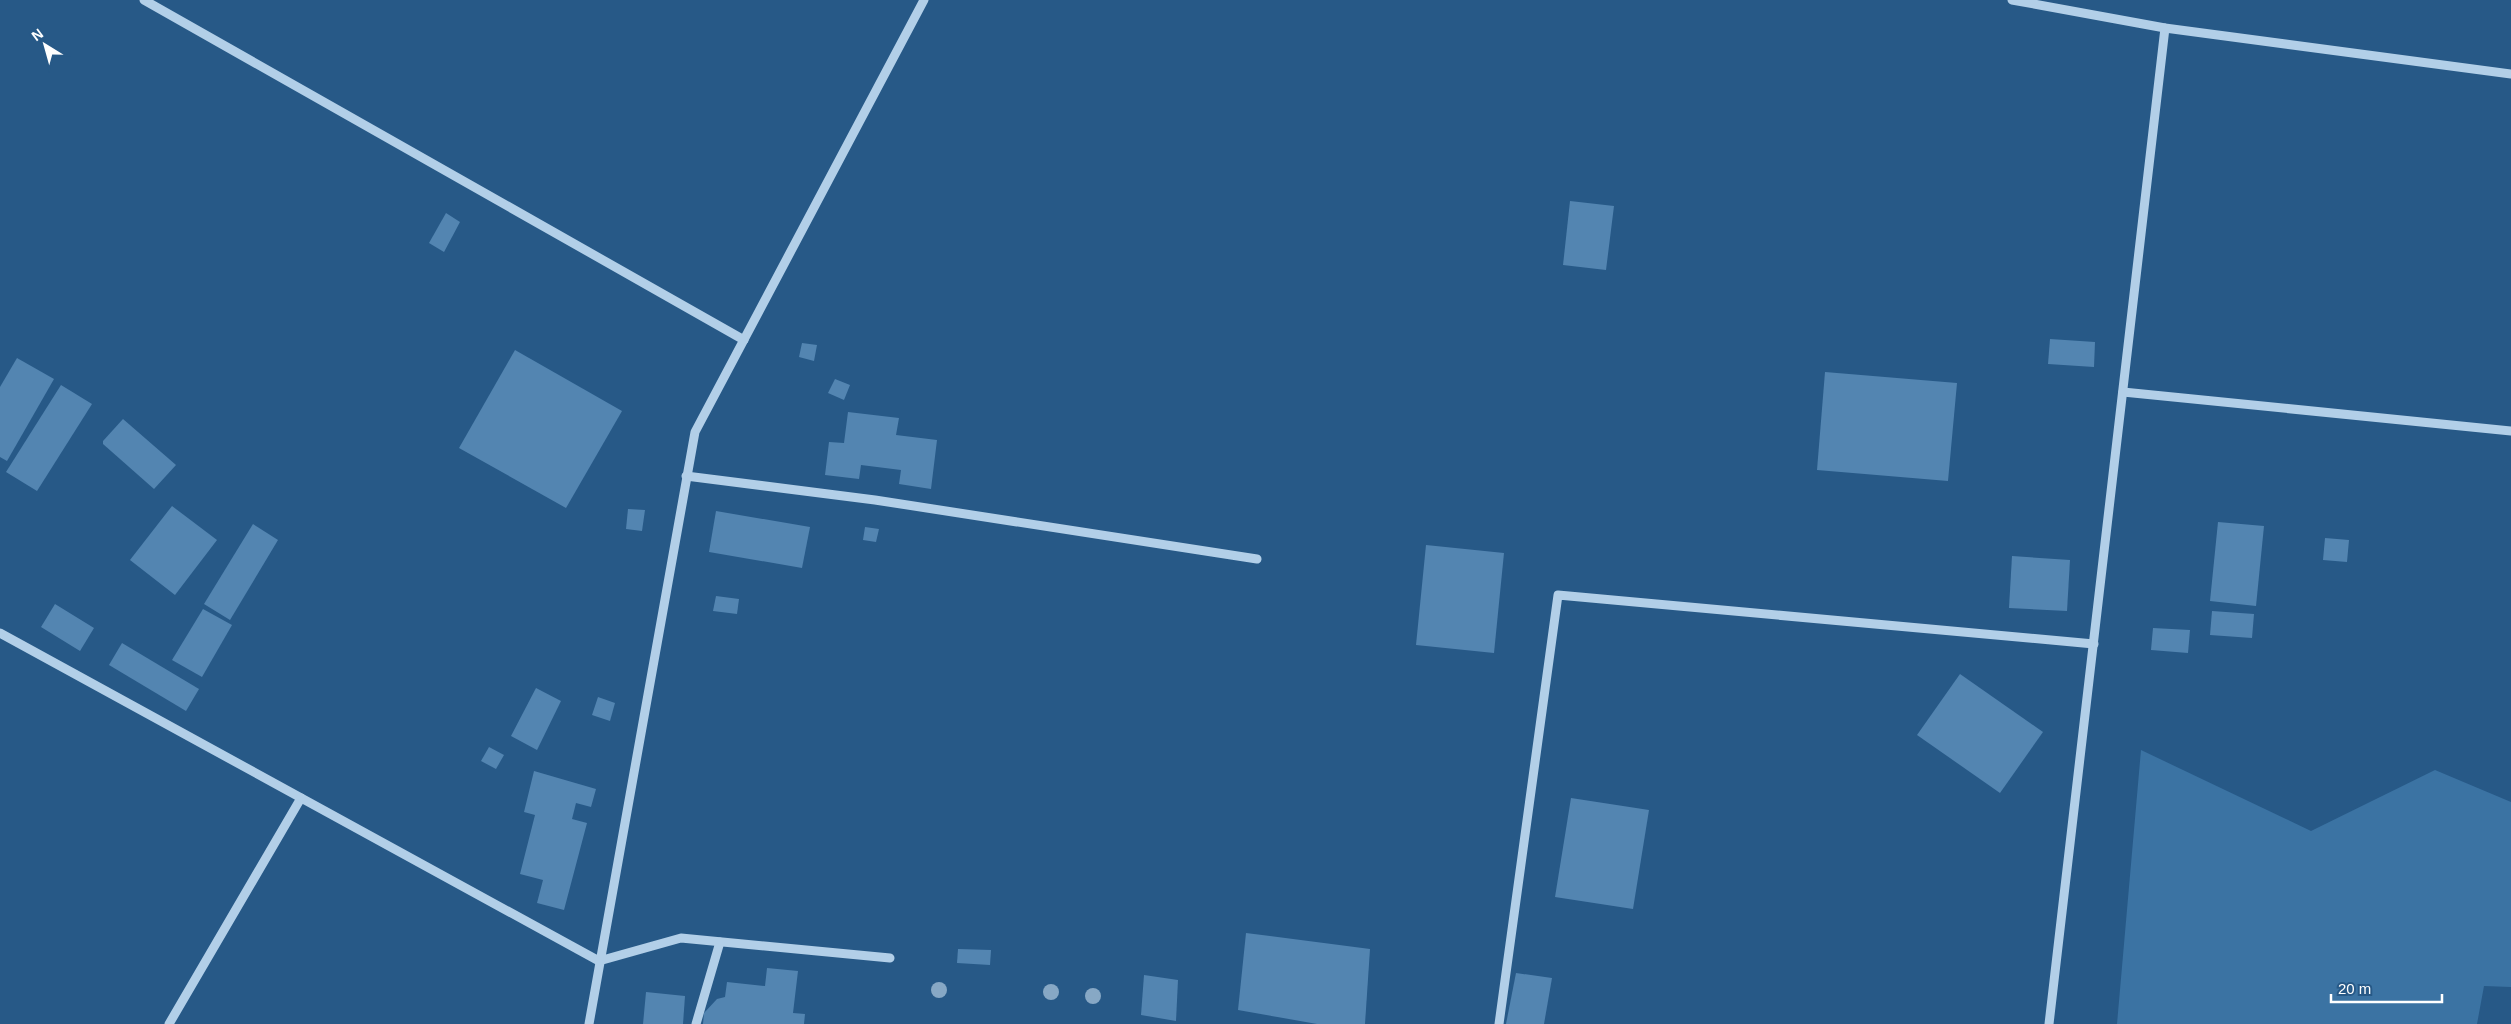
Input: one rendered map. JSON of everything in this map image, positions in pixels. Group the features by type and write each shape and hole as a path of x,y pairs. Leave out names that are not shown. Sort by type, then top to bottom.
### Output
{"street":[{"path":"144,0 744,340"},
{"path":"589,1024 695,432 924,0"},
{"path":"2012,0 2165,28 2511,74"},
{"path":"2049,1024 2165,28"},
{"path":"2123,392 2511,431"},
{"path":"686,476 875,500 1257,560"},
{"path":"1499,1024 1558,596 2094,644"},
{"path":"0,633 599,961 681,938 890,958"},
{"path":"169,1024 301,798"},
{"path":"696,1024 720,942"}],"shaded area":[{"path":"2141,750 2311,831 2435,770 2511,802 2511,987 2484,986 2477,1024 2117,1024"}],"building":[{"path":"1570,201 1614,206 1606,270 1563,265"},
{"path":"446,213 460,222 444,252 429,243"},
{"path":"2050,339 2095,342 2094,367 2048,364"},
{"path":"802,343 817,345 814,361 799,357"},
{"path":"515,350 622,411 566,508 459,448"},
{"path":"17,358 54,379 7,461 0,457 0,387"},
{"path":"1825,372 1957,383 1948,481 1817,470"},
{"path":"835,379 850,385 844,400 828,393"},
{"path":"61,385 92,404 37,491 6,472"},
{"path":"848,412 899,418 896,435 937,440 931,489 899,484 901,470 861,465 859,479 825,475 829,442 844,443"},
{"path":"123,419 176,465 154,489 103,444 103,441"},
{"path":"172,506 217,540 175,595 130,560"},
{"path":"628,509 645,510 642,531 626,529"},
{"path":"716,511 810,527 802,568 709,552"},
{"path":"2218,522 2264,526 2256,606 2210,601"},
{"path":"253,524 278,540 230,620 204,604"},
{"path":"865,527 879,529 876,542 863,540"},
{"path":"2325,538 2349,540 2347,562 2323,560"},
{"path":"1426,545 1504,553 1494,653 1416,645"},
{"path":"2012,556 2070,560 2067,611 2009,608"},
{"path":"716,596 739,599 737,614 713,611"},
{"path":"55,604 94,628 80,651 41,627"},
{"path":"203,609 232,625 202,677 172,660"},
{"path":"2212,611 2254,614 2252,638 2210,635"},
{"path":"2153,628 2190,630 2188,653 2151,650"},
{"path":"122,643 199,689 186,711 109,665"},
{"path":"1960,674 2043,732 2000,793 1917,735"},
{"path":"536,688 561,701 537,750 511,736"},
{"path":"598,697 615,703 610,721 592,715"},
{"path":"489,747 504,755 496,769 481,761"},
{"path":"534,771 596,789 591,807 576,803 572,819 587,823 564,910 537,903 543,880 520,874 535,815 524,812"},
{"path":"1571,798 1649,810 1633,909 1555,897"},
{"path":"1246,933 1370,949 1365,1024 1317,1024 1238,1010"},
{"path":"958,949 991,950 990,965 957,963"},
{"path":"767,968 798,971 793,1013 805,1014 804,1024 703,1024 704,1013 717,999 725,997 727,982 765,986"},
{"path":"1516,973 1552,978 1544,1024 1506,1024"},
{"path":"1144,975 1178,980 1176,1021 1141,1015"},
{"path":"646,992 685,996 683,1024 643,1024"}]}
